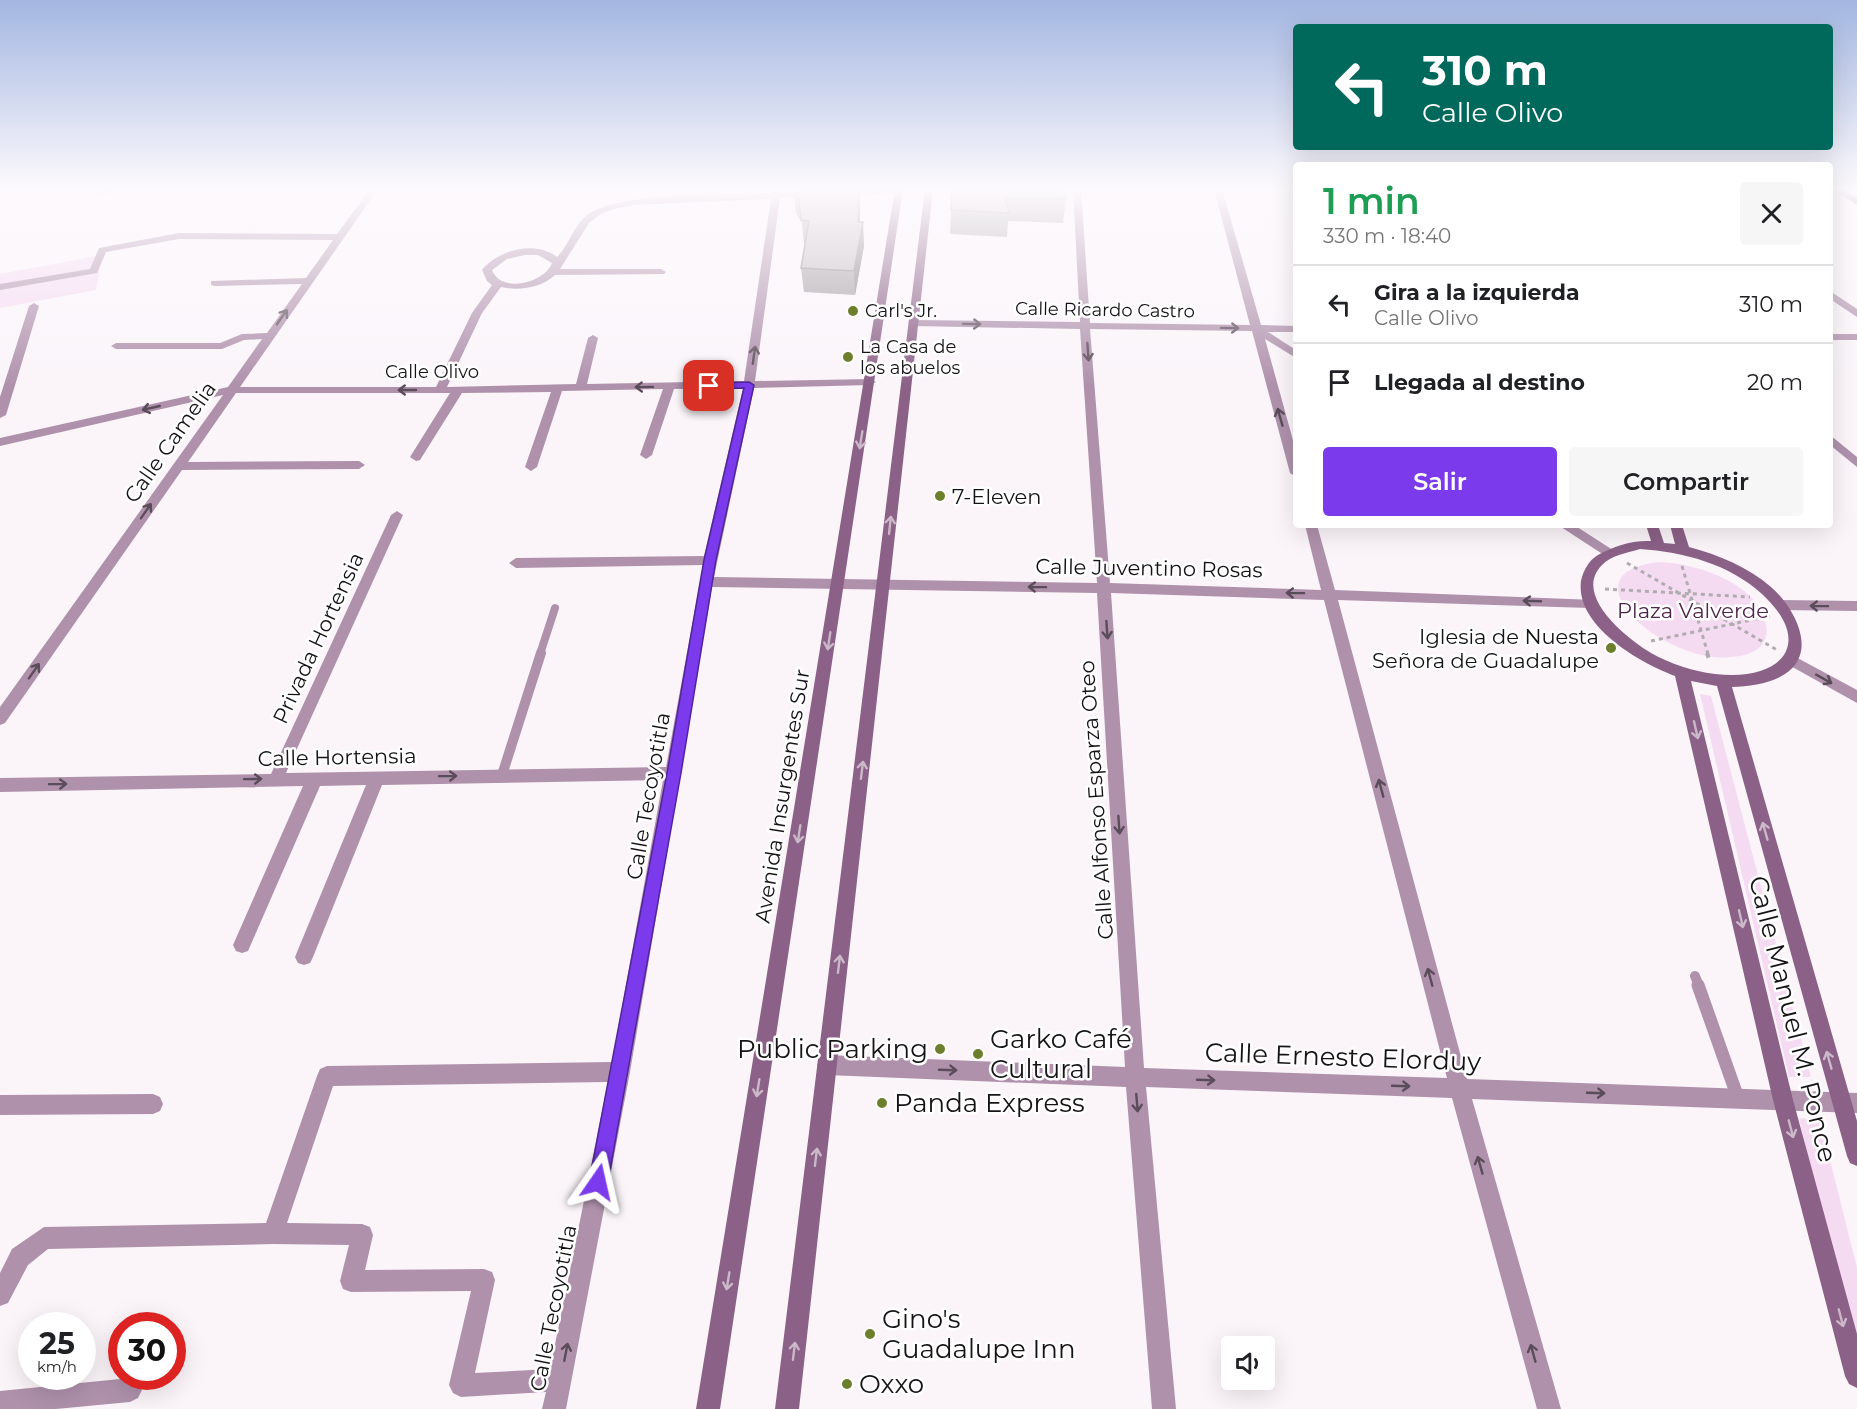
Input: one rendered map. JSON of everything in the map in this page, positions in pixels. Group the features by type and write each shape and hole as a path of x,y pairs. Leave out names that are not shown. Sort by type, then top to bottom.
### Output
{"main road":[{"name":"Avenida Insurgentes Sur","path":"708,1409 889,255"},
{"path":"787,1409 921,255"},
{"path":"1653,528 1659,546"},
{"path":"1677,528 1683,549"},
{"path":"1659,546 1683,549 1717,560 1748,577 1781,606 1794,630 1796,645 1792,660 1784,668 1768,677 1748,681 1722,672 1682,673 1655,662 1630,647 1605,626 1590,603 1586,588 1589,572 1599,558 1609,552 1623,547 1659,546"},
{"name":"Calle Manuel M. Ponce","path":"1722,672 1849,1103 1857,1156"},
{"name":"Calle Manuel M. Ponce","path":"1682,673 1783,1100 1857,1376"}],"street":[{"path":"0,287 94,271 100,255"},
{"name":"Calle Camelia","path":"0,718 326,255"},
{"path":"517,255 507,256 491,265 487,270 491,281 515,286 534,283 556,267 567,255"},
{"path":"547,255 556,267"},
{"name":"Calle Tecoyotitla","path":"555,1409 620,1072 710,560 749,385 768,255"},
{"name":"Calle Alfonso Esparza Oteo","path":"1080,255 1135,1078 1164,1409"},
{"path":"1236,255 1293,462"},
{"path":"556,267 661,272"},
{"path":"215,283 308,281"},
{"path":"440,390 477,313 498,284"},
{"path":"1833,296 1857,314"},
{"path":"0,415 34,306"},
{"name":"Calle Ricardo Castro","path":"913,323 1293,329"},
{"path":"1255,328 1293,353"},
{"path":"116,346 222,346 242,337 269,336"},
{"path":"1833,337 1857,337"},
{"path":"580,389 593,338"},
{"name":"Calle Olivo","path":"0,442 230,390 580,389 870,382"},
{"path":"646,455 669,387"},
{"path":"531,467 557,389"},
{"path":"416,457 458,390"},
{"path":"1833,442 1857,463"},
{"path":"177,466 359,465"},
{"name":"Privada Hortensia","path":"276,779 397,515"},
{"path":"1312,528 1459,1087 1549,1409"},
{"path":"1569,528 1609,552"},
{"path":"516,563 710,560"},
{"name":"Calle Juventino Rosas","path":"707,582 1104,588 1590,603"},
{"path":"1781,606 1857,606"},
{"path":"1792,660 1857,697"},
{"name":"Calle Hortensia","path":"0,785 674,773"},
{"path":"304,957 377,777"},
{"path":"242,945 315,778"},
{"name":"Calle Ernesto Elorduy","path":"827,1065 1849,1103"},
{"path":"273,1233 327,1076 620,1072"},
{"path":"0,1105 153,1104"},
{"path":"0,1295 20,1257 44,1239 273,1233 362,1235 351,1281 484,1280 461,1385 560,1380"},
{"path":"0,1403 130,1390"}],"lane":[{"path":"502,775 555,608"},
{"path":"1695,976 1738,1098"}],"path":[{"path":"1683,549 1679,554 1710,662"},
{"path":"1627,557 1622,560 1792,660"},
{"path":"1608,578 1610,598"},
{"path":"1586,588 1690,594 1781,606 1777,615 1630,647"},
{"path":"1646,637 1661,646"},
{"path":"1770,653 1780,639"},
{"path":"1700,660 1710,662 1722,672"}],"green space":[{"path":"102,255 96,290 0,308 0,274"},
{"name":"Plaza Valverde","path":"1659,562 1707,571 1739,587 1761,610 1767,631 1761,646 1751,653 1740,656 1706,656 1678,647 1653,633 1633,617 1620,599 1619,583 1631,570"},
{"path":"1700,694 1711,696 1811,1077 1789,1077"},
{"path":"1799,1118 1820,1120 1857,1268 1857,1367"}],"building":[{"path":"803,255 857,255 854,271 801,268"}],"place":[{"name":"Carl's Jr.","path":"853,311"},
{"name":"La Casa de los abuelos","path":"848,357"},
{"name":"7-Eleven","path":"940,496"},
{"name":"Iglesia de Nuesta Señora de Guadalupe","path":"1611,648"},
{"name":"Public Parking","path":"940,1049"},
{"name":"Garko Café Cultural","path":"978,1054"},
{"name":"Panda Express","path":"882,1103"},
{"name":"Gino's Guadalupe Inn","path":"870,1334"},
{"name":"Oxxo","path":"847,1384"}],"route":[{"path":"598,1182 674,773 710,560 749,385 709,386"}]}
